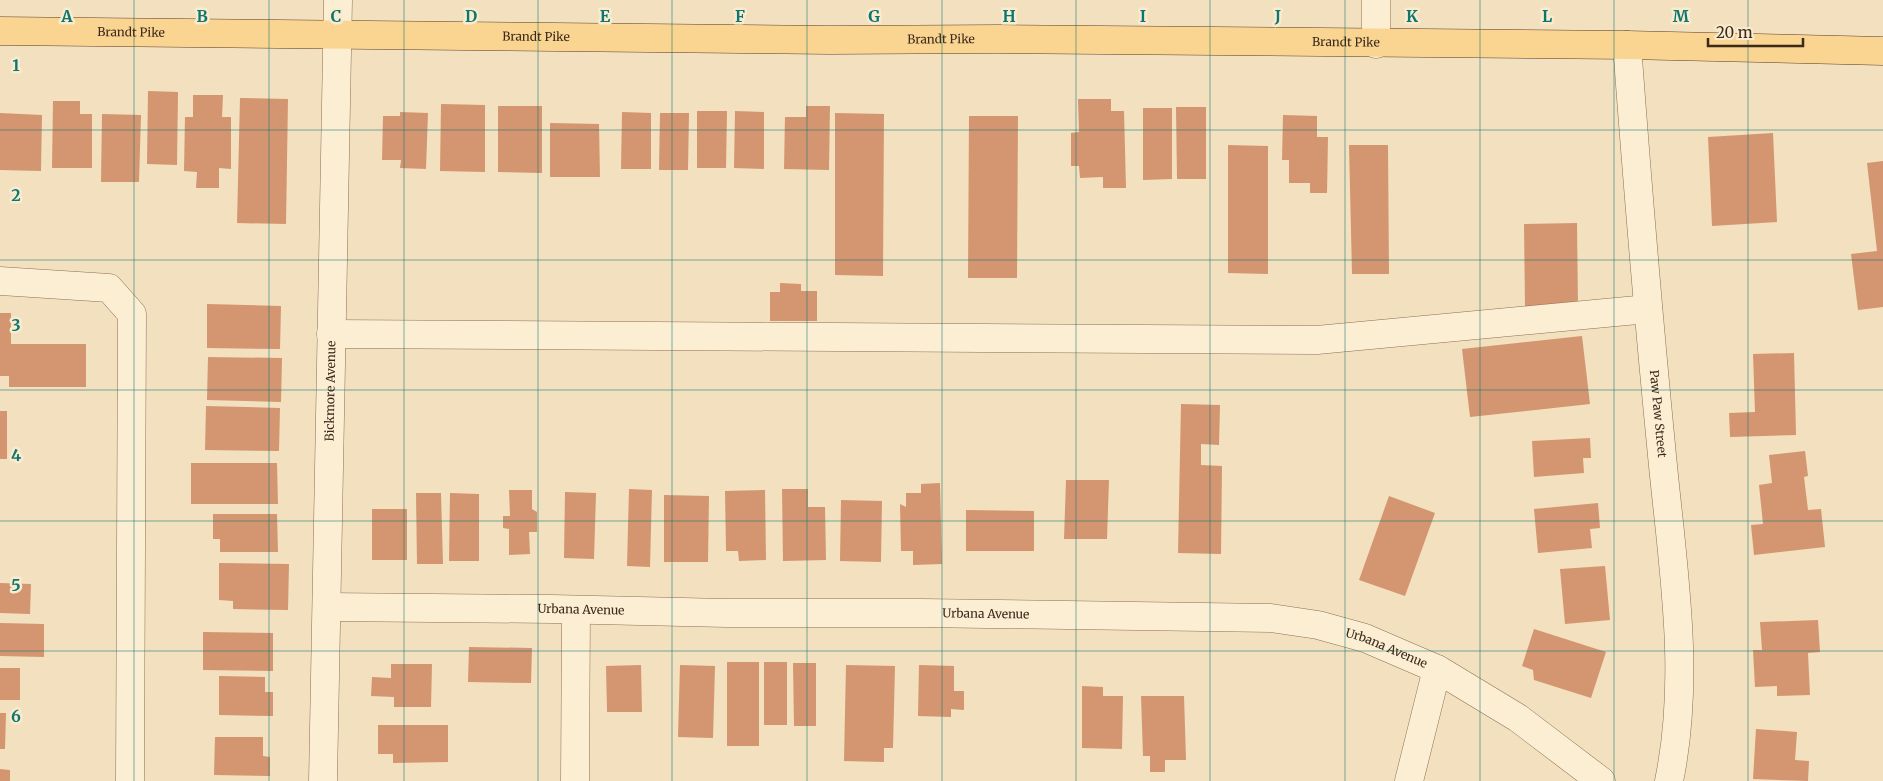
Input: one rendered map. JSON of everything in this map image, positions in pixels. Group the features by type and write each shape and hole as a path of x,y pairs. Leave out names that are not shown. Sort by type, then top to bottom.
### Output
{"main road":[{"name":"Brandt Pike","path":"0,31 830,40 999,39 1883,50"}],"street":[{"name":"Bickmore Avenue","path":"323,781 338,0"},
{"path":"1376,0 1376,44"},
{"name":"Paw Paw Street","path":"1627,46 1648,309 1678,629 1678,696 1669,781"},
{"path":"0,280 109,288 132,314 130,781"},
{"path":"331,334 1317,340 1648,309"},
{"name":"Urbana Avenue","path":"327,607 1272,618 1318,625 1365,638 1437,669 1518,718 1601,781"},
{"path":"575,781 576,610"},
{"path":"1409,781 1437,669"}],"building":[{"path":"148,91 178,92 177,165 147,164"},
{"path":"193,95 223,95 222,117 231,117 231,169 219,168 219,188 196,188 197,172 184,171 185,117 193,117"},
{"path":"240,98 288,99 286,224 237,223"},
{"path":"1078,99 1111,99 1111,111 1124,111 1126,188 1103,188 1103,177 1080,178 1079,166 1071,166 1071,133 1079,132"},
{"path":"53,101 80,101 80,114 92,114 92,168 52,168"},
{"path":"441,104 485,105 485,172 440,171"},
{"path":"498,106 542,106 542,173 498,172"},
{"path":"806,106 830,106 829,170 784,169 785,117 806,117"},
{"path":"1176,107 1206,107 1206,179 1177,179"},
{"path":"1143,108 1172,108 1172,179 1143,180"},
{"path":"697,111 727,111 726,168 697,168"},
{"path":"735,111 764,112 764,169 734,168"},
{"path":"400,112 428,113 426,169 400,168 401,160 382,160 383,116 400,116"},
{"path":"622,112 651,113 651,169 621,169"},
{"path":"0,113 42,115 41,171 0,170"},
{"path":"660,113 689,113 688,170 659,170"},
{"path":"835,113 884,114 883,276 835,275"},
{"path":"102,114 141,115 139,182 101,182"},
{"path":"1283,115 1317,116 1317,137 1328,137 1327,193 1310,193 1310,183 1289,183 1289,160 1282,160"},
{"path":"969,116 1018,116 1017,278 968,278"},
{"path":"550,123 599,124 600,177 550,177"},
{"path":"1773,133 1777,222 1712,226 1708,137"},
{"path":"1228,145 1268,146 1268,274 1228,273"},
{"path":"1349,145 1388,145 1389,274 1352,274"},
{"path":"1883,161 1883,307 1858,310 1851,254 1877,251 1867,163"},
{"path":"1577,223 1578,306 1525,307 1524,224"},
{"path":"780,283 801,284 801,291 817,291 817,321 770,321 770,292 780,292"},
{"path":"207,304 281,306 280,349 207,348"},
{"path":"0,313 11,313 11,344 86,344 86,387 9,387 9,376 0,376"},
{"path":"1582,336 1590,404 1470,417 1462,349"},
{"path":"1794,353 1796,435 1730,437 1729,413 1755,412 1753,354"},
{"path":"208,357 282,358 281,402 207,400"},
{"path":"1181,404 1220,405 1219,445 1201,444 1201,465 1222,466 1221,554 1178,553"},
{"path":"206,406 280,408 279,451 205,450"},
{"path":"0,411 7,411 7,459 0,459"},
{"path":"1590,438 1591,458 1583,458 1584,473 1534,477 1532,441"},
{"path":"1805,451 1808,476 1804,477 1808,510 1821,509 1825,547 1754,555 1751,525 1763,524 1759,485 1772,483 1769,455"},
{"path":"191,463 277,463 278,504 191,504"},
{"path":"1066,480 1109,480 1107,539 1064,539"},
{"path":"940,483 942,564 913,565 913,551 901,551 900,504 906,507 906,493 921,493 921,484"},
{"path":"629,489 652,490 650,567 627,566"},
{"path":"782,489 808,489 808,507 825,507 826,560 783,561"},
{"path":"509,490 532,490 532,509 537,512 537,532 529,532 530,554 509,555 509,529 503,528 503,516 510,516"},
{"path":"765,490 766,560 739,561 738,551 726,551 725,491"},
{"path":"565,492 596,493 594,559 564,558"},
{"path":"416,493 441,493 443,564 417,564"},
{"path":"450,493 479,494 479,561 449,561"},
{"path":"664,495 709,496 708,562 664,562"},
{"path":"1389,496 1435,513 1405,596 1359,580"},
{"path":"841,500 882,501 881,562 840,561"},
{"path":"1598,503 1600,528 1590,529 1592,548 1538,553 1534,509"},
{"path":"372,509 407,509 407,560 372,560"},
{"path":"966,510 1034,511 1034,551 966,551"},
{"path":"213,514 277,514 278,552 220,552 220,539 213,539"},
{"path":"219,563 289,564 288,610 233,609 233,601 219,600"},
{"path":"1605,566 1610,620 1565,624 1560,569"},
{"path":"0,583 31,584 30,614 0,613"},
{"path":"1818,620 1820,652 1808,653 1810,695 1777,696 1777,686 1755,687 1753,650 1762,650 1760,622"},
{"path":"0,623 44,624 44,657 0,656"},
{"path":"1534,629 1606,652 1591,698 1534,680 1533,670 1522,666"},
{"path":"203,632 273,633 273,671 203,670"},
{"path":"469,647 532,648 531,683 468,682"},
{"path":"727,662 759,662 759,746 727,746"},
{"path":"764,662 787,662 787,725 764,725"},
{"path":"793,663 816,663 816,726 794,726"},
{"path":"391,664 432,664 431,707 394,707 394,697 371,696 372,677 391,678"},
{"path":"641,665 642,712 607,712 606,666"},
{"path":"680,665 715,666 713,738 678,737"},
{"path":"846,665 895,666 893,748 884,748 884,762 844,761"},
{"path":"919,665 954,666 954,691 964,691 964,710 951,709 951,717 918,716"},
{"path":"0,668 20,668 20,700 0,700"},
{"path":"219,676 265,677 265,692 273,692 273,716 219,715"},
{"path":"1082,686 1103,687 1103,696 1123,696 1122,749 1082,748"},
{"path":"1141,696 1184,696 1186,760 1165,760 1165,772 1150,772 1150,756 1143,756"},
{"path":"0,713 6,713 5,749 0,749"},
{"path":"378,725 448,725 448,762 393,763 393,754 378,754"},
{"path":"1756,729 1797,732 1795,760 1809,761 1808,781 1753,779"},
{"path":"215,737 263,737 263,756 270,757 270,776 214,775"},
{"path":"0,769 10,770 10,781 0,781"}]}
